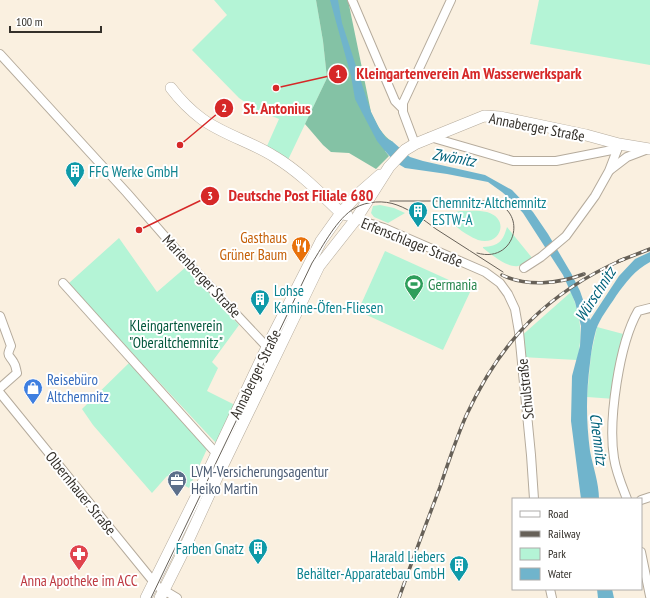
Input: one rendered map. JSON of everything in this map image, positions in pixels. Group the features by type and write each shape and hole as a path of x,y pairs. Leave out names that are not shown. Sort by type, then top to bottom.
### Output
{"main road":[{"name":"Erfenschlager Straße","path":"171,88 181,101 202,119 222,131 275,156 296,171 341,212 356,218"},
{"name":"Annaberger Straße","path":"159,589 199,491 216,454 267,347 321,241 341,212 405,150 430,137 484,116 508,119 586,135 618,146 650,149"},
{"name":"Annaberger Straße","path":"146,598 159,589 184,550 220,471 319,266 356,218 391,164"}],"street":[{"path":"352,0 395,101 402,108 415,144"},
{"path":"402,108 451,0"},
{"name":"Marienberger Straße","path":"0,54 188,263 267,347 278,352"},
{"path":"430,137 513,161 556,161 618,146"},
{"path":"524,268 544,255 566,236 595,196 609,171 618,146"},
{"path":"609,171 627,157 650,149"},
{"name":"Erfenschlager Straße","path":"356,218 384,228 477,268 492,276 500,284"},
{"path":"64,283 216,454"},
{"name":"Schulstraße","path":"500,284 513,302 518,324 534,498"},
{"path":"627,498 614,459 612,437 613,415 625,343 631,323 638,311 650,308"},
{"path":"0,316 11,346 8,356 16,364 17,373 0,388"},
{"name":"Olbernhauer Straße","path":"0,393 159,589 177,598"},
{"path":"642,557 650,596"}],"green space":[{"path":"214,0 316,0 323,41 327,78 287,162 267,146 279,119 255,109 239,98 192,50 227,15"},
{"path":"316,0 348,0 371,112 382,133 393,142 385,151 389,156 376,169 349,153 331,152 305,124 327,78 323,41"},
{"path":"539,0 650,0 650,65 530,44"},
{"path":"380,205 394,208 405,213 388,223 374,217 371,213 373,206"},
{"path":"460,211 487,212 499,220 500,231 492,240 486,241 474,238 461,231 452,222 451,217 453,214"},
{"path":"507,227 533,259 518,266 509,265 499,260 483,248 500,242"},
{"name":"Kleingartenverein \"Oberaltchemnitz\"","path":"119,238 157,292 186,267 239,325 212,362 218,368 207,391 237,406 216,443 104,323 69,283"},
{"name":"Germania","path":"385,251 471,290 443,350 358,311"},
{"path":"571,292 580,326 580,342 577,360 521,357 519,338"},
{"path":"597,327 627,335 615,399 587,397 591,354"},
{"name":"Kleingartenverein \"Oberaltchemnitz\"","path":"129,363 207,449 189,488 167,476 152,493 93,425 82,409"}],"water":[{"path":"330,0 338,0 342,23 371,112 386,138 393,142 410,157 485,175 512,190 533,212 548,234 580,291 590,320 619,276 635,259 650,252 650,262 631,277 605,313 596,330 593,342 590,359 587,418 590,451 597,481 599,498 581,498 571,421 572,376 580,346 581,326 575,302 563,275 523,213 510,199 488,182 405,168 395,162 377,141 355,99 351,76"},
{"path":"597,590 612,590 614,598 598,598"}],"tram line":[{"path":"390,201 488,201 501,205 510,213 514,223 513,234 509,243 502,251 491,254 477,253"},
{"path":"151,598 312,263 342,218 355,208 365,204 376,202 392,203 417,216 503,272"}],"railway":[{"path":"619,261 650,249"},
{"path":"399,598 462,425 480,389 495,364 511,342 530,321 550,303 572,287 597,272 624,259"},
{"path":"502,275 512,279 532,283 543,283 564,280 584,274"}],"place":[{"name":"Kleingartenverein Am Wasserwerkspark","path":"276,88"},
{"name":"St. Antonius","path":"180,145"},
{"name":"FFG Werke GmbH","path":"75,188"},
{"name":"Chemnitz-Altchemnitz ESTW-A","path":"418,228"},
{"name":"Deutsche Post Filiale 680","path":"139,230"},
{"name":"Gasthaus Grüner Baum","path":"301,263"},
{"name":"Germania","path":"414,301"},
{"name":"Lohse Kamine-Öfen-Fliesen","path":"260,316"},
{"name":"Reisebüro Altchemnitz","path":"33,405"},
{"name":"LVM-Versicherungsagentur Heiko Martin","path":"177,497"},
{"name":"Farben Gnatz","path":"258,565"},
{"name":"Anna Apotheke im ACC","path":"79,571"},
{"name":"Harald Liebers Behälter-Apparatebau GmbH","path":"459,582"}],"water label":[{"name":"Zwönitz","path":"454,157"},
{"name":"Würschnitz","path":"595,294"},
{"name":"Chemnitz","path":"599,439"}]}
